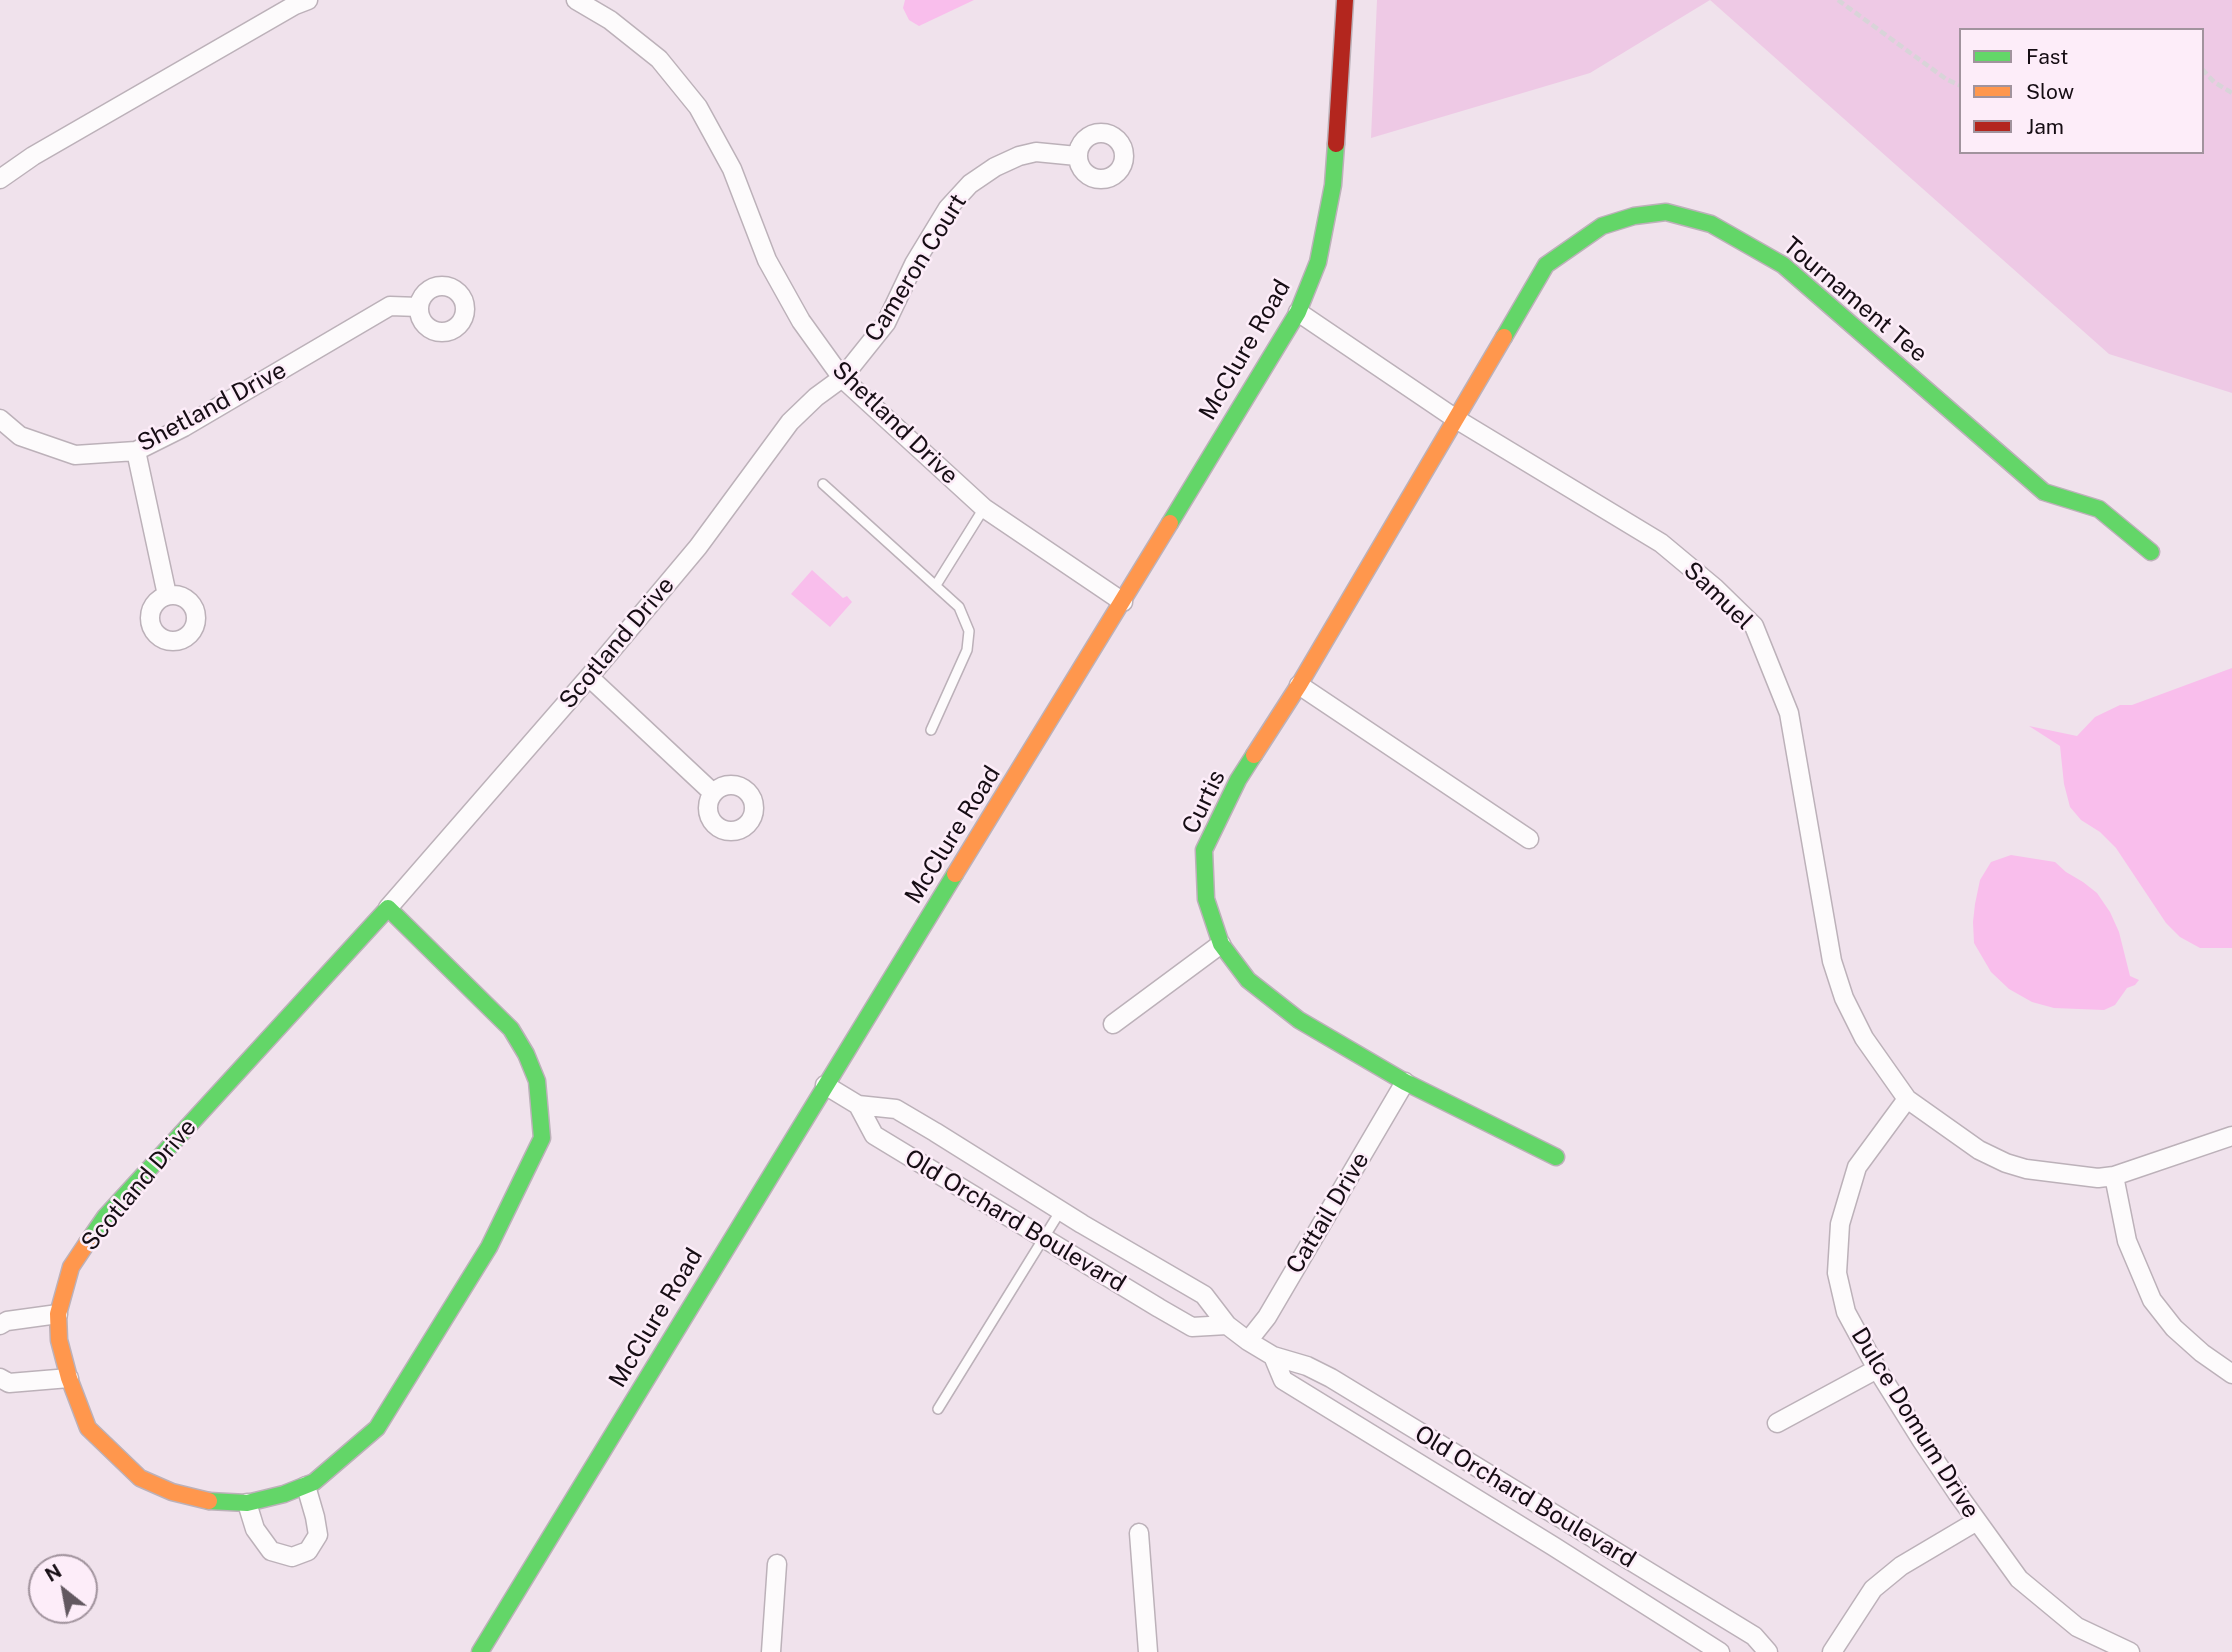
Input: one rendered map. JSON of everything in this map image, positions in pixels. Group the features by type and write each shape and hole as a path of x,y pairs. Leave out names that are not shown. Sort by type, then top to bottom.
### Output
{"street":[{"path":"0,178 33,156 308,0"},
{"name":"Shetland Drive","path":"576,0 610,20 659,59 698,107 732,169 767,260 801,321 842,378 984,508 1123,602"},
{"name":"McClure Road","path":"480,1652 1298,312 1318,262 1333,185 1345,0"},
{"name":"Cameron Court","path":"842,378 886,323 920,252 948,208 970,184 995,167 1019,156 1036,152 1077,156"},
{"name":"Tournament Tee","path":"1456,419 1546,265 1602,226 1634,216 1666,212 1711,224 1783,265 2044,492 2099,509 2151,552"},
{"name":"Shetland Drive","path":"0,419 20,436 75,455 136,451 390,306 419,307"},
{"name":"Samuel","path":"1298,312 1456,419 1661,543 1715,588 1754,626 1789,713 1830,948 1844,998 1864,1038 1907,1099 1979,1150 2026,1170 2098,1178 2114,1176 2232,1136"},
{"name":"Scotland Drive","path":"388,908 511,1029 526,1054 537,1081 542,1138 489,1247 377,1428 314,1482 284,1494 247,1503 206,1501 172,1492 140,1478 88,1428 69,1378 60,1340 58,1314 71,1267 105,1217 388,908 589,677 698,547 790,422 816,397 842,378"},
{"name":"Curtis","path":"1456,419 1299,685 1238,780 1204,850 1206,899 1221,944 1248,981 1299,1020 1405,1082 1556,1157"},
{"path":"136,451 167,595"},
{"path":"589,677 713,793"},
{"path":"1299,685 1529,839"},
{"path":"1113,1024 1221,944"},
{"name":"Cattail Drive","path":"1248,1341 1268,1317 1405,1082"},
{"name":"Old Orchard Boulevard","path":"825,1085 858,1105 896,1108 1204,1295 1227,1325 1248,1341 1273,1356 1307,1366 1331,1378 1754,1636 1768,1652"},
{"name":"Dulce Domum Drive","path":"1907,1099 1857,1167 1840,1224 1837,1273 1846,1312 1877,1369 1977,1521 2019,1579 2077,1627 2130,1652"},
{"name":"Old Orchard Boulevard","path":"858,1105 874,1135 1192,1327 1227,1325"},
{"path":"2114,1176 2127,1241 2152,1300 2174,1328 2202,1353 2232,1374"},
{"path":"0,1325 7,1321 58,1314"},
{"name":"Old Orchard Boulevard","path":"1273,1356 1283,1380 1720,1652"},
{"path":"1777,1423 1877,1369"},
{"path":"0,1378 9,1382 69,1378"},
{"path":"247,1503 255,1529 271,1551 292,1557 308,1550 318,1535 306,1486"},
{"path":"1832,1652 1873,1589 1901,1566 1977,1521"},
{"path":"1139,1533 1148,1652"},
{"path":"771,1652 777,1564"}],"lane":[{"path":"823,484 959,607 969,631 967,650 931,730"},
{"path":"936,585 984,508"},
{"path":"938,1409 1061,1210"}],"path":[{"path":"1838,0 1946,79 1959,85"},
{"path":"2204,71 2214,82 2232,93"}],"shaded area":[{"path":"905,0 974,0 919,26 909,20 903,8"},
{"path":"1377,0 1710,0 1590,73 1371,138"},
{"path":"1710,0 2232,0 2232,393 2109,354"},
{"path":"812,570 843,598 847,596 852,602 830,627 791,594"},
{"path":"2232,668 2232,948 2200,948 2180,937 2166,923 2116,848 2100,832 2081,820 2070,807 2064,784 2060,746 2029,726 2077,736 2095,717 2120,705 2132,705"},
{"path":"2011,855 2055,862 2097,893 2119,932 2130,976 2139,980 2127,988 2115,1005 2104,1010 2054,1008 2032,1002 2009,989 1991,972 1974,943 1975,904 1980,880 1991,862"}],"traffic: fast":[{"path":"1170,523 1298,312 1318,262 1333,185 1336,144"},
{"path":"1504,337 1546,265 1602,226 1634,216 1666,212 1711,224 1783,265 2044,492 2099,509 2151,552"},
{"path":"1254,755 1238,780 1204,850 1206,899 1221,944 1248,980 1299,1020 1405,1082 1556,1157"},
{"path":"480,1652 955,874"},
{"path":"209,1501 247,1503 284,1494 314,1482 377,1428 489,1247 542,1138 537,1081 526,1054 511,1029 388,908"},
{"path":"87,1243 105,1217 388,908"}],"traffic: slow":[{"path":"1254,755 1299,685 1504,337"},
{"path":"955,874 1170,523"},
{"path":"87,1243 71,1267 58,1314 59,1340 69,1378 88,1428 140,1478 172,1492 209,1501"}],"traffic: jam":[{"path":"1336,144 1345,0"}]}
